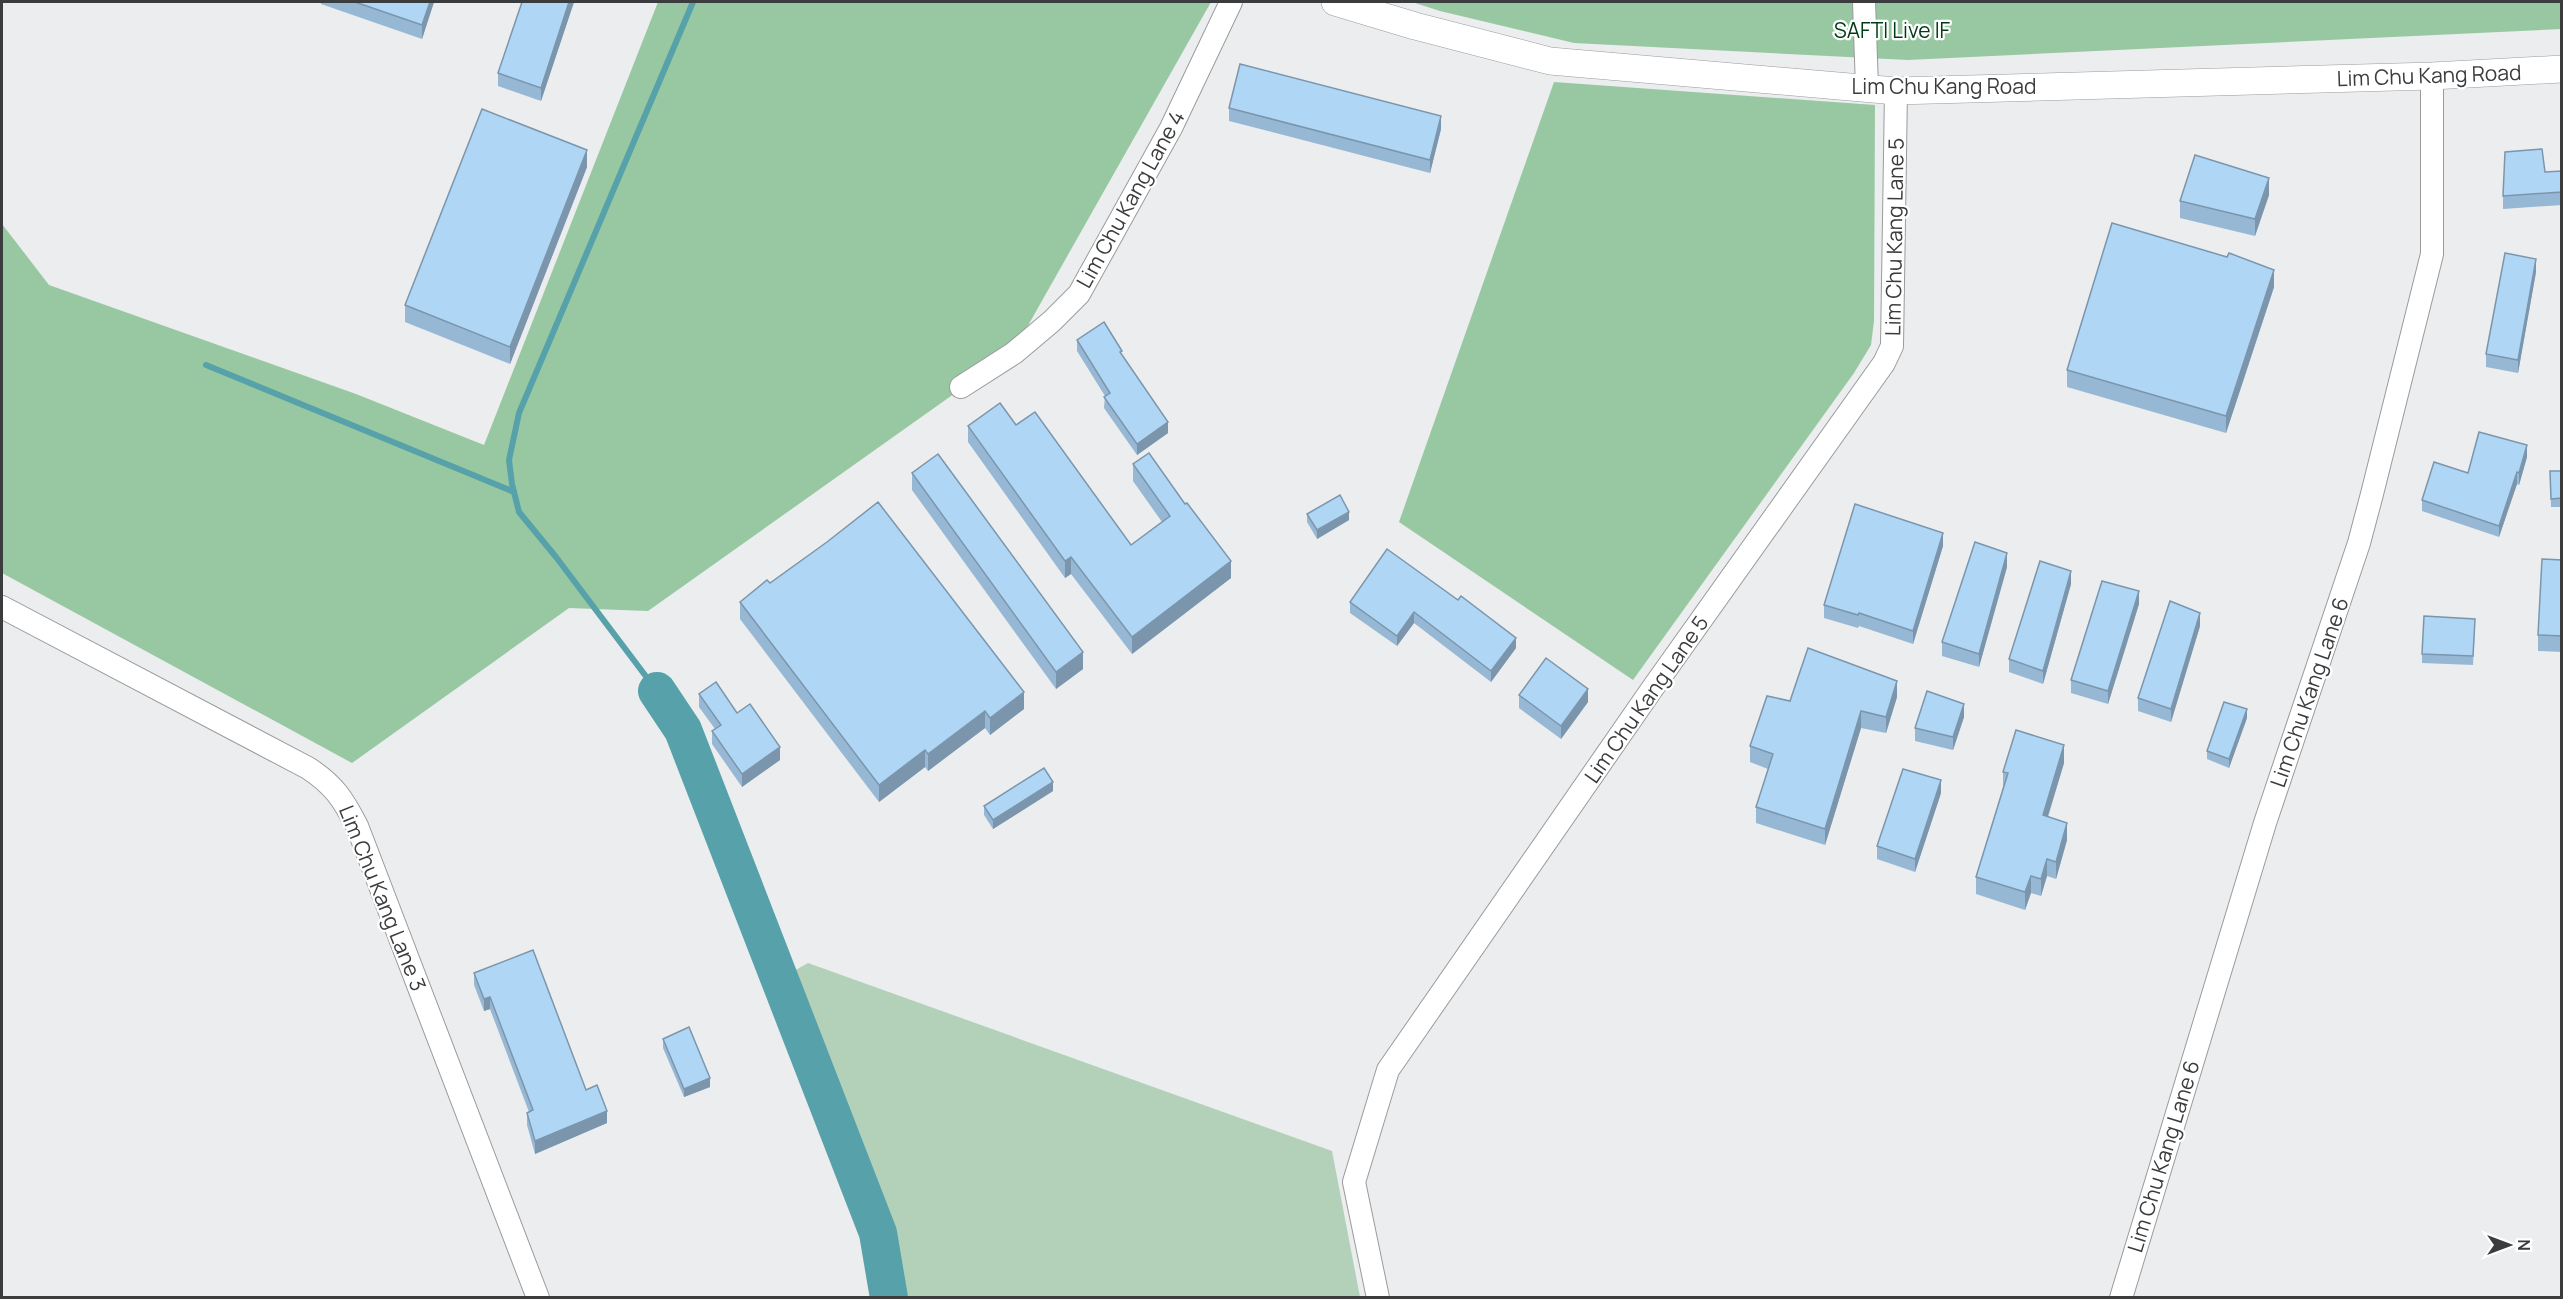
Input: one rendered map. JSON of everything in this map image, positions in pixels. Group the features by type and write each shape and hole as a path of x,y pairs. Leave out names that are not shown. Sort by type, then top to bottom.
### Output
{"main road":[{"name":"Lim Chu Kang Road","path":"1335,2 1415,26 1550,61 1896,91 2432,76 2562,69"}],"street":[{"name":"Lim Chu Kang Lane 4","path":"961,387 1014,353 1052,321 1079,294 1172,128 1231,2"},
{"path":"1864,2 1868,88"},
{"name":"Lim Chu Kang Lane 6","path":"2121,1298 2265,823 2359,543 2373,494 2432,254 2432,76"},
{"name":"Lim Chu Kang Lane 5","path":"1378,1298 1353,1182 1388,1070 1652,689 1884,363 1892,346 1896,91"},
{"name":"Lim Chu Kang Lane 3","path":"2,607 308,768 326,780 343,798 357,826 538,1298"}],"green space":[{"path":"658,2 1211,2 1013,352 648,611 569,608 352,763 2,573 2,224 49,285 356,394 484,445"},
{"name":"SAFTI Live IF","path":"1412,2 2561,2 2562,29 1908,60 1574,43 1440,11"},
{"path":"1554,82 1875,105 1874,321 1871,345 1854,373 1633,680 1399,522"},
{"path":"808,963 1332,1151 1360,1297 907,1297 894,1237 794,971"}],"building":[{"path":"355,2 430,2 422,25"},
{"path":"522,2 569,2 541,88 498,73"},
{"path":"1240,64 1441,116 1430,160 1229,108"},
{"path":"482,109 587,150 510,347 405,305"},
{"path":"2542,149 2545,172 2562,171 2562,192 2503,196 2505,152"},
{"path":"2195,155 2269,178 2255,219 2180,201"},
{"path":"2112,223 2227,257 2229,253 2274,270 2226,416 2067,370"},
{"path":"2505,253 2536,259 2518,360 2486,354"},
{"path":"1104,322 1122,351 1120,352 1168,422 1137,444 1104,397 1110,393 1077,340"},
{"path":"1000,403 1016,425 1035,412 1131,545 1170,516 1133,464 1149,453 1185,504 1187,503 1231,561 1132,637 1071,557 1065,561 968,426"},
{"path":"2479,432 2527,445 2499,526 2422,500 2434,462 2468,473"},
{"path":"938,454 1083,652 1056,672 912,473"},
{"path":"2550,471 2562,471 2562,498 2551,499"},
{"path":"1340,495 1349,512 1317,530 1307,514"},
{"path":"878,502 1024,692 990,718 985,711 928,754 925,750 879,785 740,602 767,580 770,583 827,542"},
{"path":"1855,504 1943,533 1913,631 1859,613 1858,615 1824,605"},
{"path":"1975,542 2007,553 1979,654 1942,642"},
{"path":"1387,549 1458,600 1461,596 1516,638 1491,671 1414,612 1397,636 1350,602"},
{"path":"2542,559 2562,560 2562,636 2538,635"},
{"path":"2040,561 2071,571 2043,671 2009,659"},
{"path":"2102,581 2139,591 2108,691 2071,680"},
{"path":"2170,601 2200,613 2171,709 2138,698"},
{"path":"2424,616 2475,619 2473,656 2422,654"},
{"path":"1808,648 1897,681 1886,717 1861,711 1825,829 1756,807 1773,754 1750,746 1767,696 1790,701"},
{"path":"1546,658 1588,689 1561,726 1519,695"},
{"path":"716,682 737,713 750,704 780,747 742,774 712,731 721,725 699,694"},
{"path":"1927,691 1964,704 1953,737 1915,728"},
{"path":"2224,702 2247,709 2229,759 2207,751"},
{"path":"2016,730 2064,745 2043,815 2067,823 2056,862 2047,859 2041,879 2031,876 2025,892 1976,877 2008,773 2003,772"},
{"path":"1044,768 1053,782 993,820 984,806"},
{"path":"1903,769 1941,780 1915,859 1877,846"},
{"path":"533,950 586,1090 597,1085 607,1111 535,1141 527,1113 533,1110 490,997 484,999 474,973"},
{"path":"689,1027 710,1078 684,1089 663,1039"}],"waterway":[{"path":"657,691 556,557 519,512 509,460 519,413 693,2"},
{"path":"206,365 514,492"},
{"path":"657,691 683,730 878,1233 889,1298"}]}
